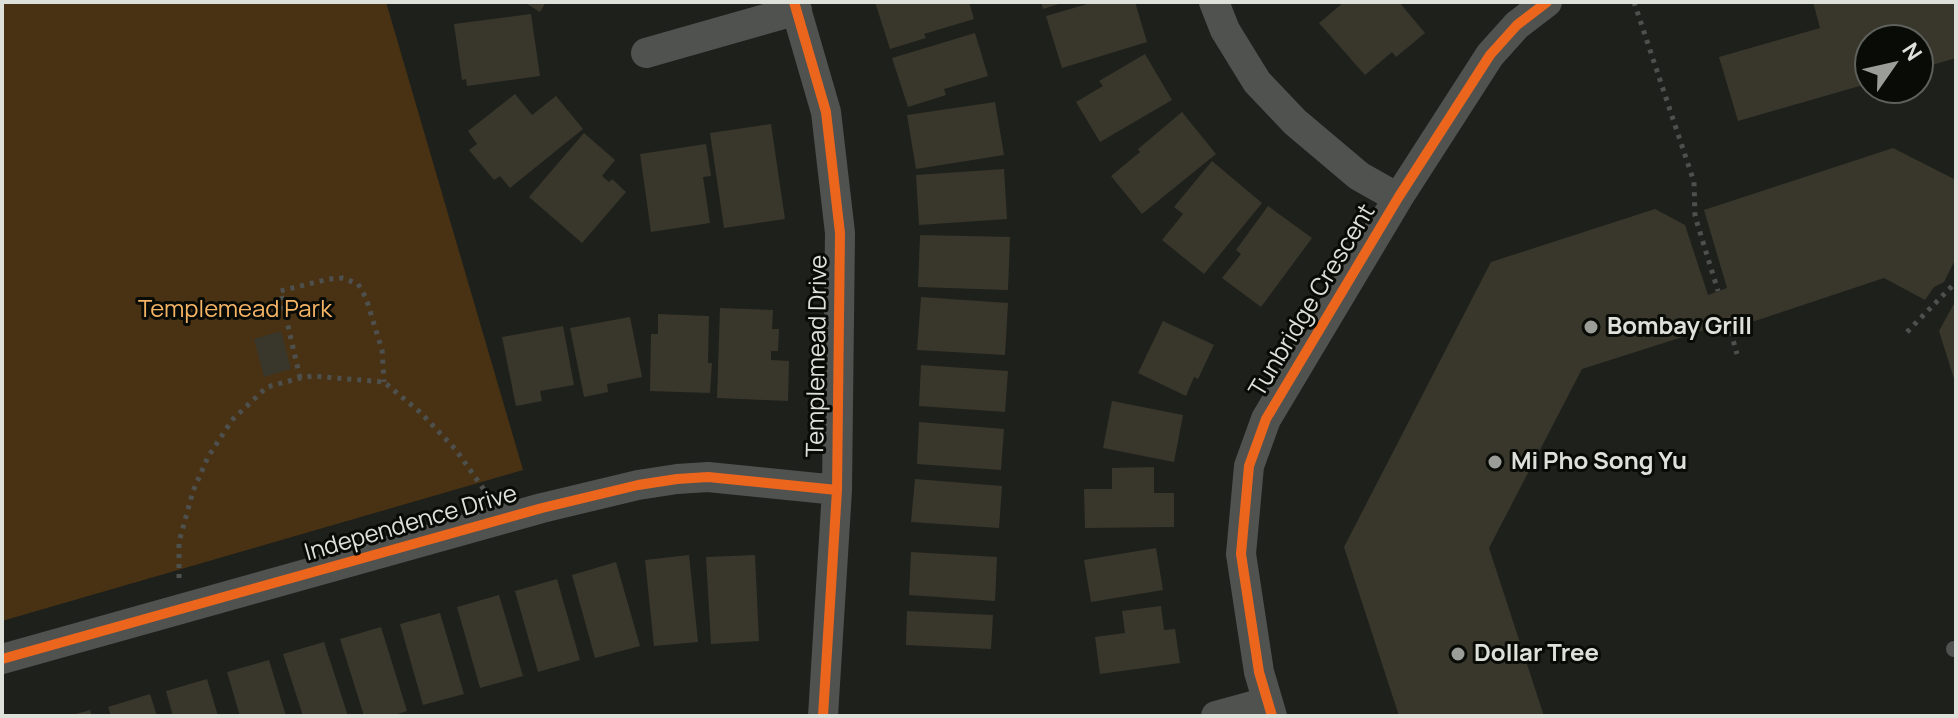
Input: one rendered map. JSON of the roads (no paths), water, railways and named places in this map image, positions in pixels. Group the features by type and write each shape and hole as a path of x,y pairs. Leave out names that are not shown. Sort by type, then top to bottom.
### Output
{"street":[{"path":"1214,2 1225,30 1257,82 1295,122 1359,176 1398,198"},
{"name":"Tunbridge Crescent","path":"1270,709 1259,672 1241,554 1249,466 1266,419 1398,198 1490,55 1517,25 1547,2"},
{"path":"646,53 795,6"},
{"name":"Templemead Drive","path":"795,6 826,112 840,233 837,490 823,716"},
{"name":"Independence Drive","path":"2,659 595,494 677,479 708,477 837,490"},
{"path":"1216,716 1270,709"}],"place":[{"name":"Bombay Grill","path":"1591,327"},
{"name":"Mi Pho Song Yu","path":"1495,462"},
{"name":"Dollar Tree","path":"1458,654"}],"park label":[{"name":"Templemead Park","path":"235,310"}]}
